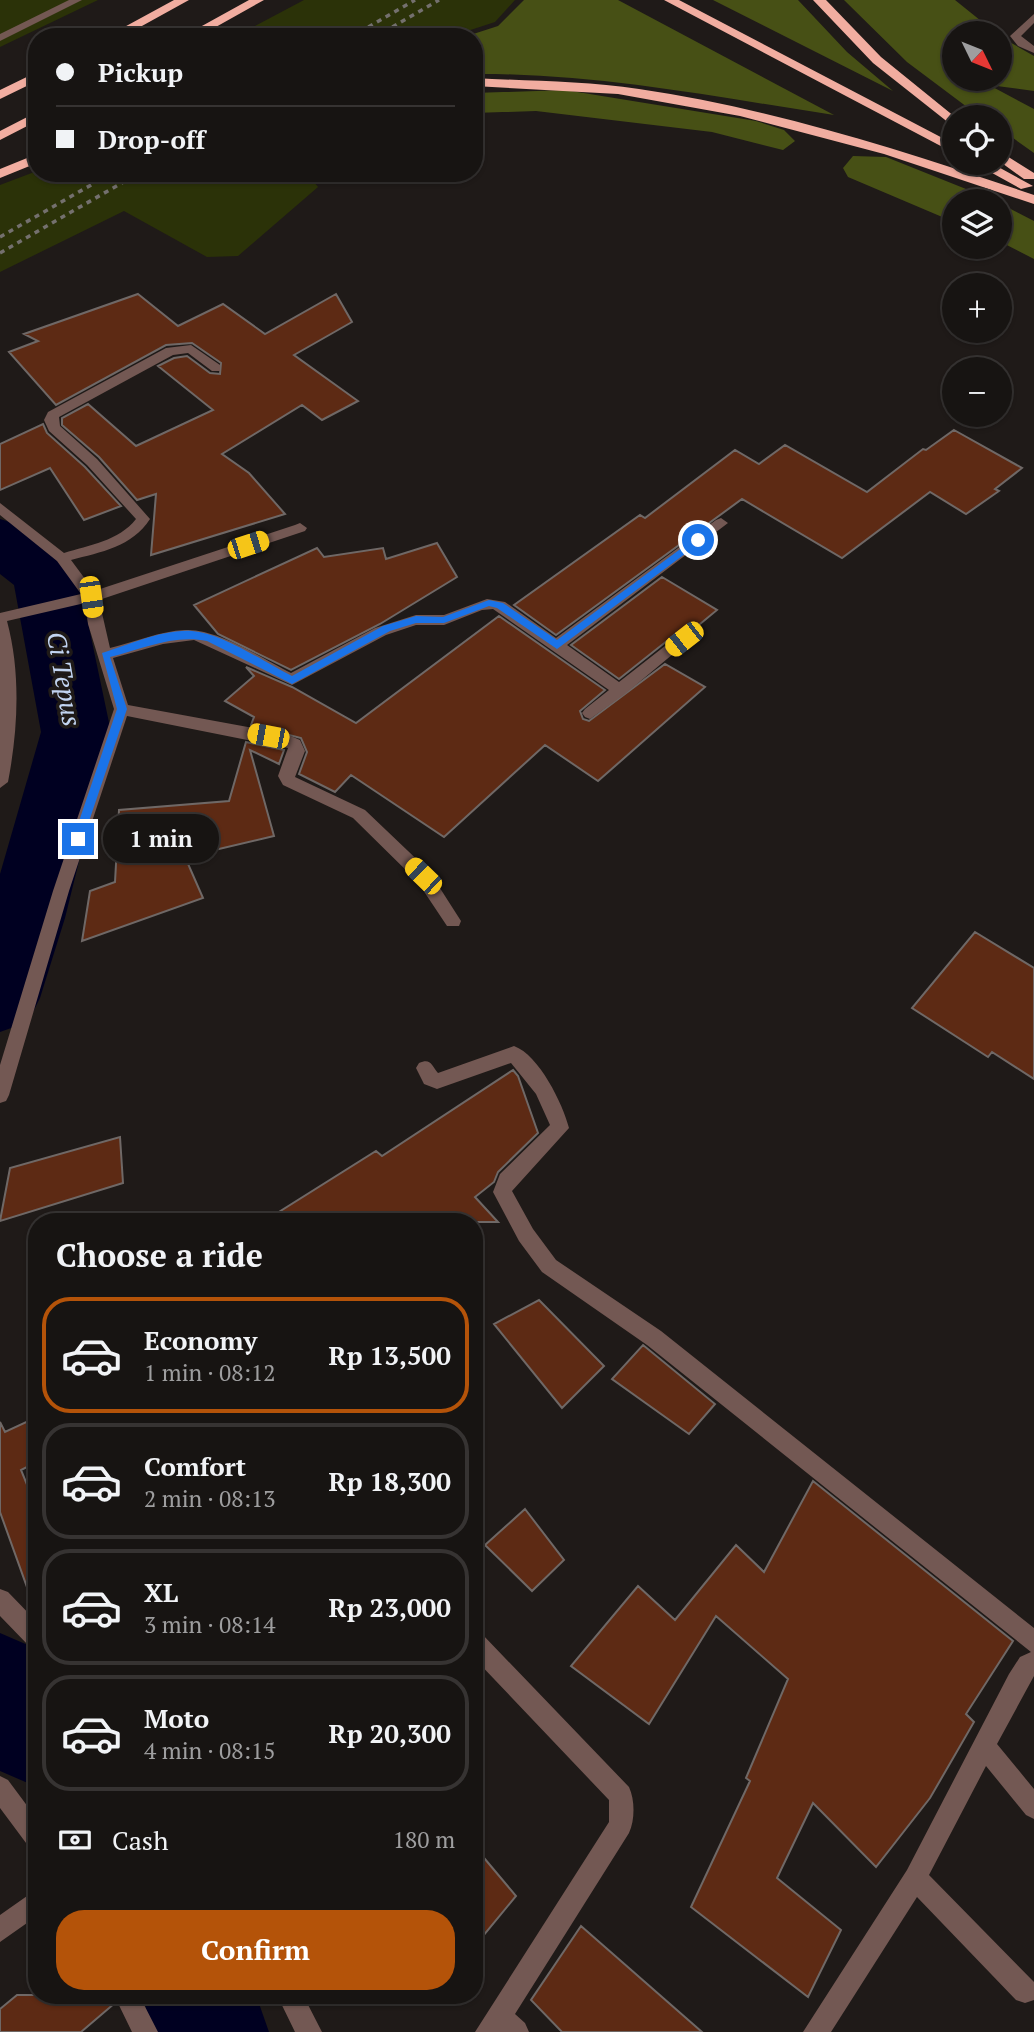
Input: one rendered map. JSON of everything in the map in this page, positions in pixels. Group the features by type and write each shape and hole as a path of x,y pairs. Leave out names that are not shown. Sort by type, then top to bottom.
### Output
{"highway":[{"path":"129,28 183,0"},
{"path":"205,28 258,0"},
{"path":"670,0 942,143"},
{"path":"819,0 877,60 942,113"},
{"path":"0,95 28,81"},
{"path":"483,82 587,87 750,113 914,158 1034,201"},
{"path":"0,136 28,121"},
{"path":"0,174 28,162"},
{"path":"1012,164 1034,179"},
{"path":"1005,175 1034,190"}],"street":[{"path":"0,38 77,0"},
{"path":"1034,17 1015,36 1021,44 1034,50"},
{"path":"62,558 114,542 135,529 143,519 92,463 54,428 51,420 53,415 170,351 191,349 216,368"},
{"path":"0,508 62,558 87,598 122,709 61,891 0,1095"},
{"path":"557,645 721,523"},
{"path":"0,782 4,752 8,652 1,626 33,609 87,598 300,528"},
{"path":"105,655 175,636 192,635 209,638 292,680 386,629 416,620 444,620 489,603 500,606 620,690"},
{"path":"590,713 684,639"},
{"path":"122,709 295,744 297,751 286,776 289,781 359,814 423,876 453,921"},
{"path":"425,1068 430,1078 437,1081 514,1054 527,1067 557,1113 560,1128 507,1180 502,1192 526,1235 549,1266 654,1338 1034,1642"},
{"path":"0,1600 28,1628"},
{"path":"483,1652 621,1795 621,1825 501,2027"},
{"path":"816,2032 915,1878 1017,1682 1028,1665 1034,1662"},
{"path":"984,1746 1034,1807"},
{"path":"0,1788 28,1827"},
{"path":"915,1878 1026,1991"},
{"path":"0,1930 28,1908"},
{"path":"131,2004 145,2032"},
{"path":"294,2004 309,2032"}],"green space":[{"path":"0,0 98,0 40,28 28,28 28,34 0,47"},
{"path":"304,0 515,0 495,22 477,28 251,28"},
{"path":"524,0 618,0 834,115 610,82 564,77 483,74 483,31 498,26"},
{"path":"713,0 798,0 847,52 893,91"},
{"path":"844,0 955,0 981,21 942,21 942,88 907,62"},
{"path":"1012,43 1034,56 1034,91 1012,88"},
{"path":"565,90 756,121 784,130 795,141 783,150 712,132 536,111 483,113 483,93"},
{"path":"946,91 1000,91 1034,109 1034,153 1012,137 1012,105 964,105"},
{"path":"853,156 886,157 966,189 942,189 942,217 848,177 843,168"},
{"path":"28,174 28,182 314,182 318,187 238,256 207,257 124,211 0,272 0,185"},
{"path":"1012,210 1034,221 1034,259 1012,248"}],"building":[{"path":"138,294 178,326 223,304 265,334 336,294 352,322 294,355 358,401 322,420 302,405 222,454 249,473 285,514 151,555 156,494 137,500 99,457 62,425 62,418 88,404 136,446 213,410 158,366 174,358 187,356 210,373 220,374 221,363 192,343 166,345 56,405 9,352 38,341 24,334"},
{"path":"43,424 47,433 85,467 121,506 84,520 50,468 0,490 0,444"},
{"path":"954,430 1022,468 995,489 999,491 966,514 930,492 842,558 742,499 556,635 514,605 640,515 645,518 735,450 759,464 785,445 867,492 923,449 926,450"},
{"path":"437,543 457,577 380,624 291,670 218,634 194,605 317,548 324,557 383,548 386,559"},
{"path":"662,577 717,610 688,634 677,633 619,679 571,645"},
{"path":"499,616 605,690 580,711 583,719 589,721 665,664 705,687 598,781 545,745 444,837 351,775 335,792 299,774 307,752 301,738 251,725 254,717 225,701 254,676 246,667 292,687 356,723"},
{"path":"246,742 284,750 279,764 250,750 274,836 185,857 203,898 82,941 90,891 115,882 119,810 229,801"},
{"path":"975,932 1034,968 1034,1079 992,1052 988,1057 912,1008"},
{"path":"513,1070 518,1076 538,1133 498,1172 494,1182 475,1197 498,1222 483,1222 483,1213 277,1213 376,1151 382,1156"},
{"path":"120,1137 123,1183 0,1221 10,1168"},
{"path":"539,1300 604,1366 562,1408 494,1324"},
{"path":"643,1345 715,1404 689,1434 612,1379"},
{"path":"28,1421 28,1466 21,1470 28,1487 28,1590 0,1512 0,1422 5,1432"},
{"path":"813,1481 1013,1641 966,1714 974,1722 930,1798 876,1867 813,1803 777,1878 841,1930 808,1997 691,1907 750,1781 746,1778 788,1679 716,1616 649,1724 571,1666 638,1586 675,1620 736,1545 764,1572"},
{"path":"525,1509 564,1560 532,1591 485,1545"},
{"path":"483,1857 516,1896 483,1936"},
{"path":"581,1926 702,2032 562,2032 531,2000"},
{"path":"17,1995 28,1995 28,2004 114,2004 81,2032 0,2032 0,2009"}],"waterway":[{"name":"Ci Tepus","path":"0,541 45,575 76,732 26,918 0,998"},
{"name":"Ci Tepus","path":"0,1685 28,1722"},
{"name":"Ci Tepus","path":"202,2004 211,2032"}],"railway":[{"path":"367,28 415,0"},
{"path":"391,28 439,0"},
{"path":"0,237 96,182"},
{"path":"0,253 123,182"}],"route":[{"path":"78,839 122,709 105,655 175,636 192,635 209,638 224,648 292,680 344,649 386,629 416,620 444,620 489,603 500,606 557,645 698,540"}]}
